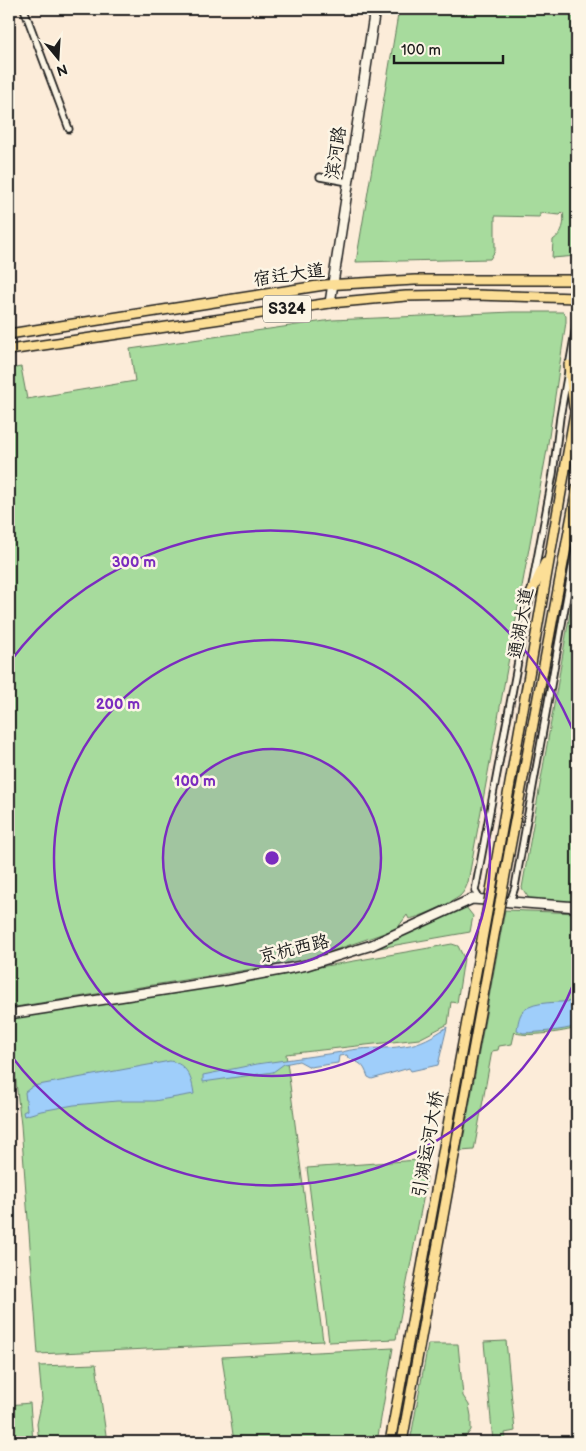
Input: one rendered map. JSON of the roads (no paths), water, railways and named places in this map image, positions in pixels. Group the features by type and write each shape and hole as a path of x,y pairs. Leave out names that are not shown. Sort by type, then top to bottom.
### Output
{"main road":[{"name":"滨河路","path":"330,303 331,285 375,9"},
{"name":"宿迁大道","path":"9,334 331,285 415,280 577,280"},
{"name":"宿迁大道","path":"9,350 330,303 406,296 475,295 577,298"},
{"path":"569,365 575,412"},
{"name":"通湖大道","path":"498,852 577,400"},
{"name":"通湖大道","path":"509,853 576,503 577,488"},
{"path":"531,594 550,552"},
{"name":"引湖运河大桥","path":"390,1442 498,852"},
{"name":"引湖运河大桥","path":"402,1442 509,853"},
{"name":"京杭西路","path":"9,1014 228,980 308,965 372,945 472,899 479,898 577,907"}],"street":[{"path":"24,9 69,129"},
{"path":"320,178 348,182"},
{"path":"479,898 475,891 553,474 560,417 577,321"},
{"path":"510,902 516,887 577,540"}],"water":[{"path":"577,1001 577,1026 523,1033 517,1030 521,1015 528,1007"},
{"path":"447,1027 438,1065 411,1071 409,1068 372,1079 368,1077 361,1064 348,1058 347,1055 339,1056 338,1063 310,1067 299,1061 284,1064 273,1072 203,1082 203,1075 257,1064 358,1049 410,1045 427,1039"},
{"path":"170,1061 181,1065 188,1073 194,1094 154,1101 117,1101 74,1105 24,1116 23,1112 27,1110 25,1092 33,1086"}]}
